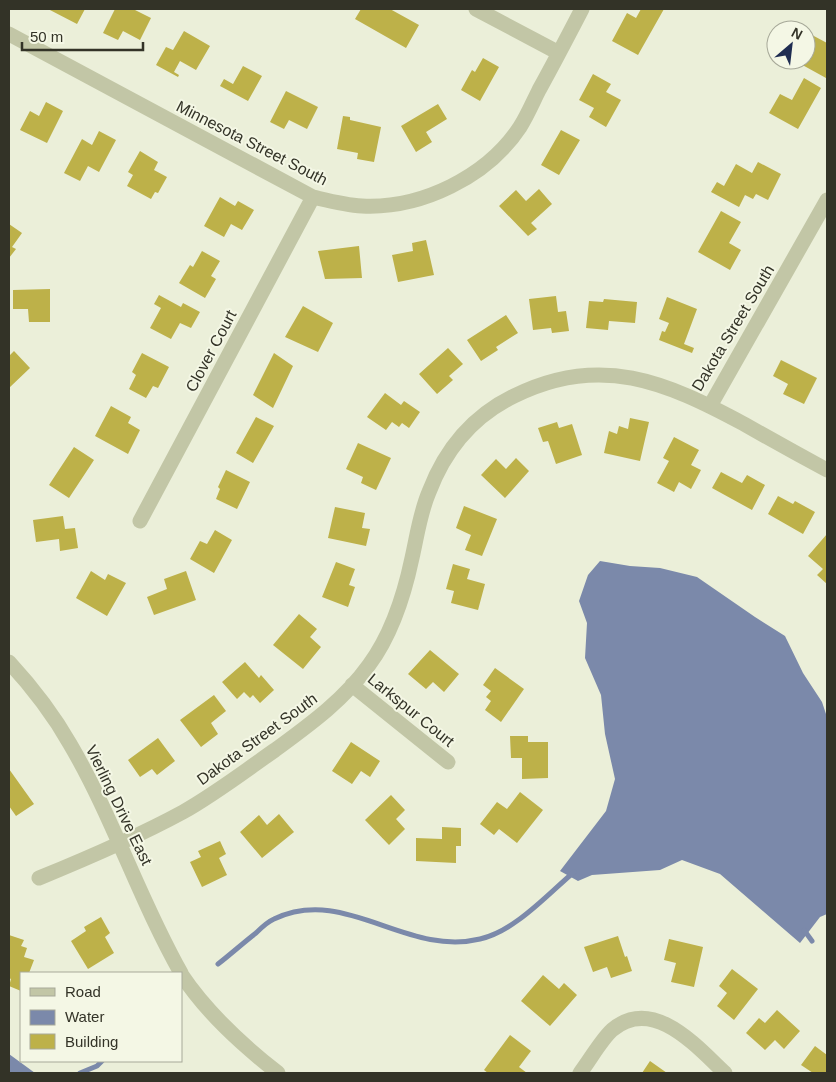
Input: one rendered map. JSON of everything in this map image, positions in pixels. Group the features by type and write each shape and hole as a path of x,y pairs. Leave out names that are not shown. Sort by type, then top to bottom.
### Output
{"street":[{"path":"476,9 559,53"},
{"name":"Minnesota Street South","path":"9,34 313,197 339,204 384,206 435,193 463,180 484,166 502,149 520,127 582,9"},
{"name":"Clover Court","path":"140,521 313,197"},
{"name":"Dakota Street South","path":"39,878 95,855 184,811 227,784 309,725 352,685 386,638 396,616 405,590 419,522 436,474 447,454 462,435 503,401 547,382 576,376 606,374 633,377 669,388 710,406 827,200"},
{"path":"710,406 827,470"},
{"name":"Vierling Drive East","path":"9,662 47,709 70,744 90,781 160,936 180,972"},
{"name":"Larkspur Court","path":"352,685 448,762"},
{"name":"Vierling Drive East","path":"182,974 208,1009 233,1036 278,1073"},
{"path":"580,1073 611,1031 624,1022 636,1019 651,1019 667,1024 684,1035 725,1073"}],"water":[{"path":"600,561 660,568 697,577 785,636 803,673 822,702 827,717 827,914 820,917 800,943 720,874 682,860 660,870 592,875 578,881 560,871 606,811 615,779 605,734 601,695 585,658 587,623 579,601 588,575"},
{"path":"9,1054 35,1073 9,1073"}],"building":[{"path":"48,9 85,9 77,24"},
{"path":"115,9 133,9 151,18 140,40 123,31 118,40 103,33"},
{"path":"361,9 390,9 419,25 406,48 355,19"},
{"path":"641,9 664,9 638,55 612,41 627,13 636,18"},
{"path":"184,31 210,46 196,70 180,61 174,72 179,75 178,77 156,65 166,47 173,50"},
{"path":"816,37 827,43 826,78 812,70 816,70"},
{"path":"483,58 499,67 480,101 461,90 472,70 475,72"},
{"path":"243,66 262,76 248,101 220,86 224,79 233,84"},
{"path":"593,74 611,84 606,92 621,100 606,127 589,117 594,108 579,100"},
{"path":"804,78 821,88 798,129 769,113 780,94 792,100"},
{"path":"286,91 318,107 307,129 289,120 284,129 270,122"},
{"path":"46,102 63,111 47,143 20,130 30,111 39,116"},
{"path":"438,104 447,119 426,132 432,142 416,152 401,126"},
{"path":"343,116 350,117 350,120 381,127 374,162 357,159 358,153 337,149"},
{"path":"561,130 580,140 559,175 541,165"},
{"path":"99,131 116,140 99,172 88,166 80,181 64,173 82,139 92,145"},
{"path":"140,151 158,162 154,170 167,177 158,193 155,192 151,199 127,186 133,175 128,172"},
{"path":"758,162 781,174 768,200 756,194 753,199 745,195 739,207 711,192 717,182 724,186 736,164 752,173"},
{"path":"539,189 552,204 531,223 537,229 528,236 499,206 516,190 526,201"},
{"path":"220,197 235,206 238,201 254,210 242,230 231,224 224,237 204,226"},
{"path":"721,211 741,222 729,243 741,250 730,270 698,252"},
{"path":"9,224 22,233 12,247 16,249 9,258"},
{"path":"426,240 434,275 398,282 392,255 413,251 412,243"},
{"path":"359,246 362,278 325,279 318,251"},
{"path":"202,251 220,261 211,276 216,279 205,298 179,283 190,265 193,267"},
{"path":"50,289 50,322 29,322 28,309 13,309 13,290"},
{"path":"159,295 181,307 183,303 200,312 191,328 180,323 171,339 150,328 161,308 154,304"},
{"path":"556,296 558,312 566,311 569,331 552,333 551,328 533,330 529,299"},
{"path":"667,297 697,309 684,344 694,348 692,353 659,340 662,331 665,332 669,323 659,319"},
{"path":"604,299 637,302 635,323 609,321 608,330 586,328 589,301 603,302"},
{"path":"303,306 333,323 318,352 285,337"},
{"path":"506,315 518,333 496,347 498,350 481,361 467,340"},
{"path":"448,348 463,364 449,376 453,380 437,394 419,374"},
{"path":"14,351 30,368 9,388 9,356"},
{"path":"142,353 169,367 158,388 153,386 146,398 129,389 136,375 132,372"},
{"path":"274,353 293,366 273,408 253,395"},
{"path":"781,360 817,378 804,404 783,394 788,384 773,376"},
{"path":"385,393 401,405 404,401 420,412 409,428 402,423 399,427 392,422 386,430 367,417"},
{"path":"111,406 131,417 128,423 140,430 128,454 95,436"},
{"path":"256,417 274,426 253,463 236,453"},
{"path":"630,418 649,422 640,461 604,453 609,431 617,434 619,426 628,429"},
{"path":"557,422 559,428 572,424 582,455 556,464 548,441 543,442 538,428"},
{"path":"674,437 699,450 691,465 701,470 691,489 679,482 674,492 657,483 669,461 663,458"},
{"path":"358,443 391,458 376,490 361,483 363,477 346,469"},
{"path":"74,447 94,460 69,498 49,485"},
{"path":"516,458 529,471 505,498 481,475 496,459 506,469"},
{"path":"226,470 250,482 237,509 216,499 220,489 218,487"},
{"path":"721,472 742,483 747,475 765,485 752,510 712,488"},
{"path":"778,496 793,504 795,501 815,512 803,534 768,514"},
{"path":"464,506 497,519 482,556 465,550 471,535 456,528"},
{"path":"335,507 365,513 362,528 370,529 366,546 328,538"},
{"path":"63,516 65,529 75,528 78,548 60,551 59,539 36,542 33,520"},
{"path":"215,530 232,540 214,573 190,559 200,541 207,544"},
{"path":"827,534 827,584 817,575 823,569 808,556"},
{"path":"336,562 355,569 349,585 355,587 348,607 322,597"},
{"path":"453,564 470,569 467,579 485,584 478,610 451,603 454,591 446,589"},
{"path":"91,571 105,580 108,574 126,583 107,616 76,598"},
{"path":"186,571 196,600 154,615 147,597 167,589 164,579"},
{"path":"299,614 317,629 310,637 321,647 303,669 273,645"},
{"path":"430,650 459,674 444,692 433,682 426,689 408,674"},
{"path":"245,662 259,678 261,675 274,690 260,703 253,695 250,698 244,692 237,699 222,682"},
{"path":"495,668 524,689 501,722 485,710 491,701 486,697 491,691 483,685"},
{"path":"214,695 226,711 211,723 218,734 201,747 180,720"},
{"path":"510,736 528,736 528,742 548,742 548,778 522,779 522,758 511,758"},
{"path":"158,738 175,761 157,775 152,769 140,777 128,760"},
{"path":"351,742 380,761 370,777 361,771 352,784 332,771"},
{"path":"9,769 34,804 16,816 9,806"},
{"path":"520,792 543,810 517,843 499,829 494,835 480,824 497,802 507,809"},
{"path":"391,795 405,810 396,819 405,829 389,845 365,820"},
{"path":"279,814 294,832 262,858 240,832 259,815 267,825"},
{"path":"442,827 461,828 461,846 456,846 456,863 416,861 416,838 442,839"},
{"path":"220,841 226,854 219,858 227,875 202,887 190,862 201,857 198,851"},
{"path":"101,917 110,933 105,937 114,953 88,969 71,941 86,931 84,927"},
{"path":"9,935 24,940 21,946 27,948 24,957 34,960 29,972 20,972 20,991 9,986 11,979 9,978"},
{"path":"618,936 632,971 611,978 607,967 593,972 584,947"},
{"path":"669,939 703,947 694,987 671,982 676,963 664,960"},
{"path":"732,969 758,989 734,1020 717,1006 727,993 719,986"},
{"path":"543,975 559,989 564,983 577,995 550,1026 521,1001"},
{"path":"777,1010 800,1031 784,1049 775,1040 765,1050 746,1033 759,1018 765,1023"},
{"path":"510,1035 531,1051 519,1067 527,1073 488,1073 484,1070"},
{"path":"815,1046 827,1055 827,1073 813,1073 801,1065"},
{"path":"650,1061 667,1073 642,1073"}],"waterway":[{"path":"218,964 269,922 300,911 326,910 351,915 427,939 453,942 480,939 493,935 518,920 574,872"},
{"path":"804,930 812,941"},
{"path":"80,1073 97,1066 101,1062"}]}
